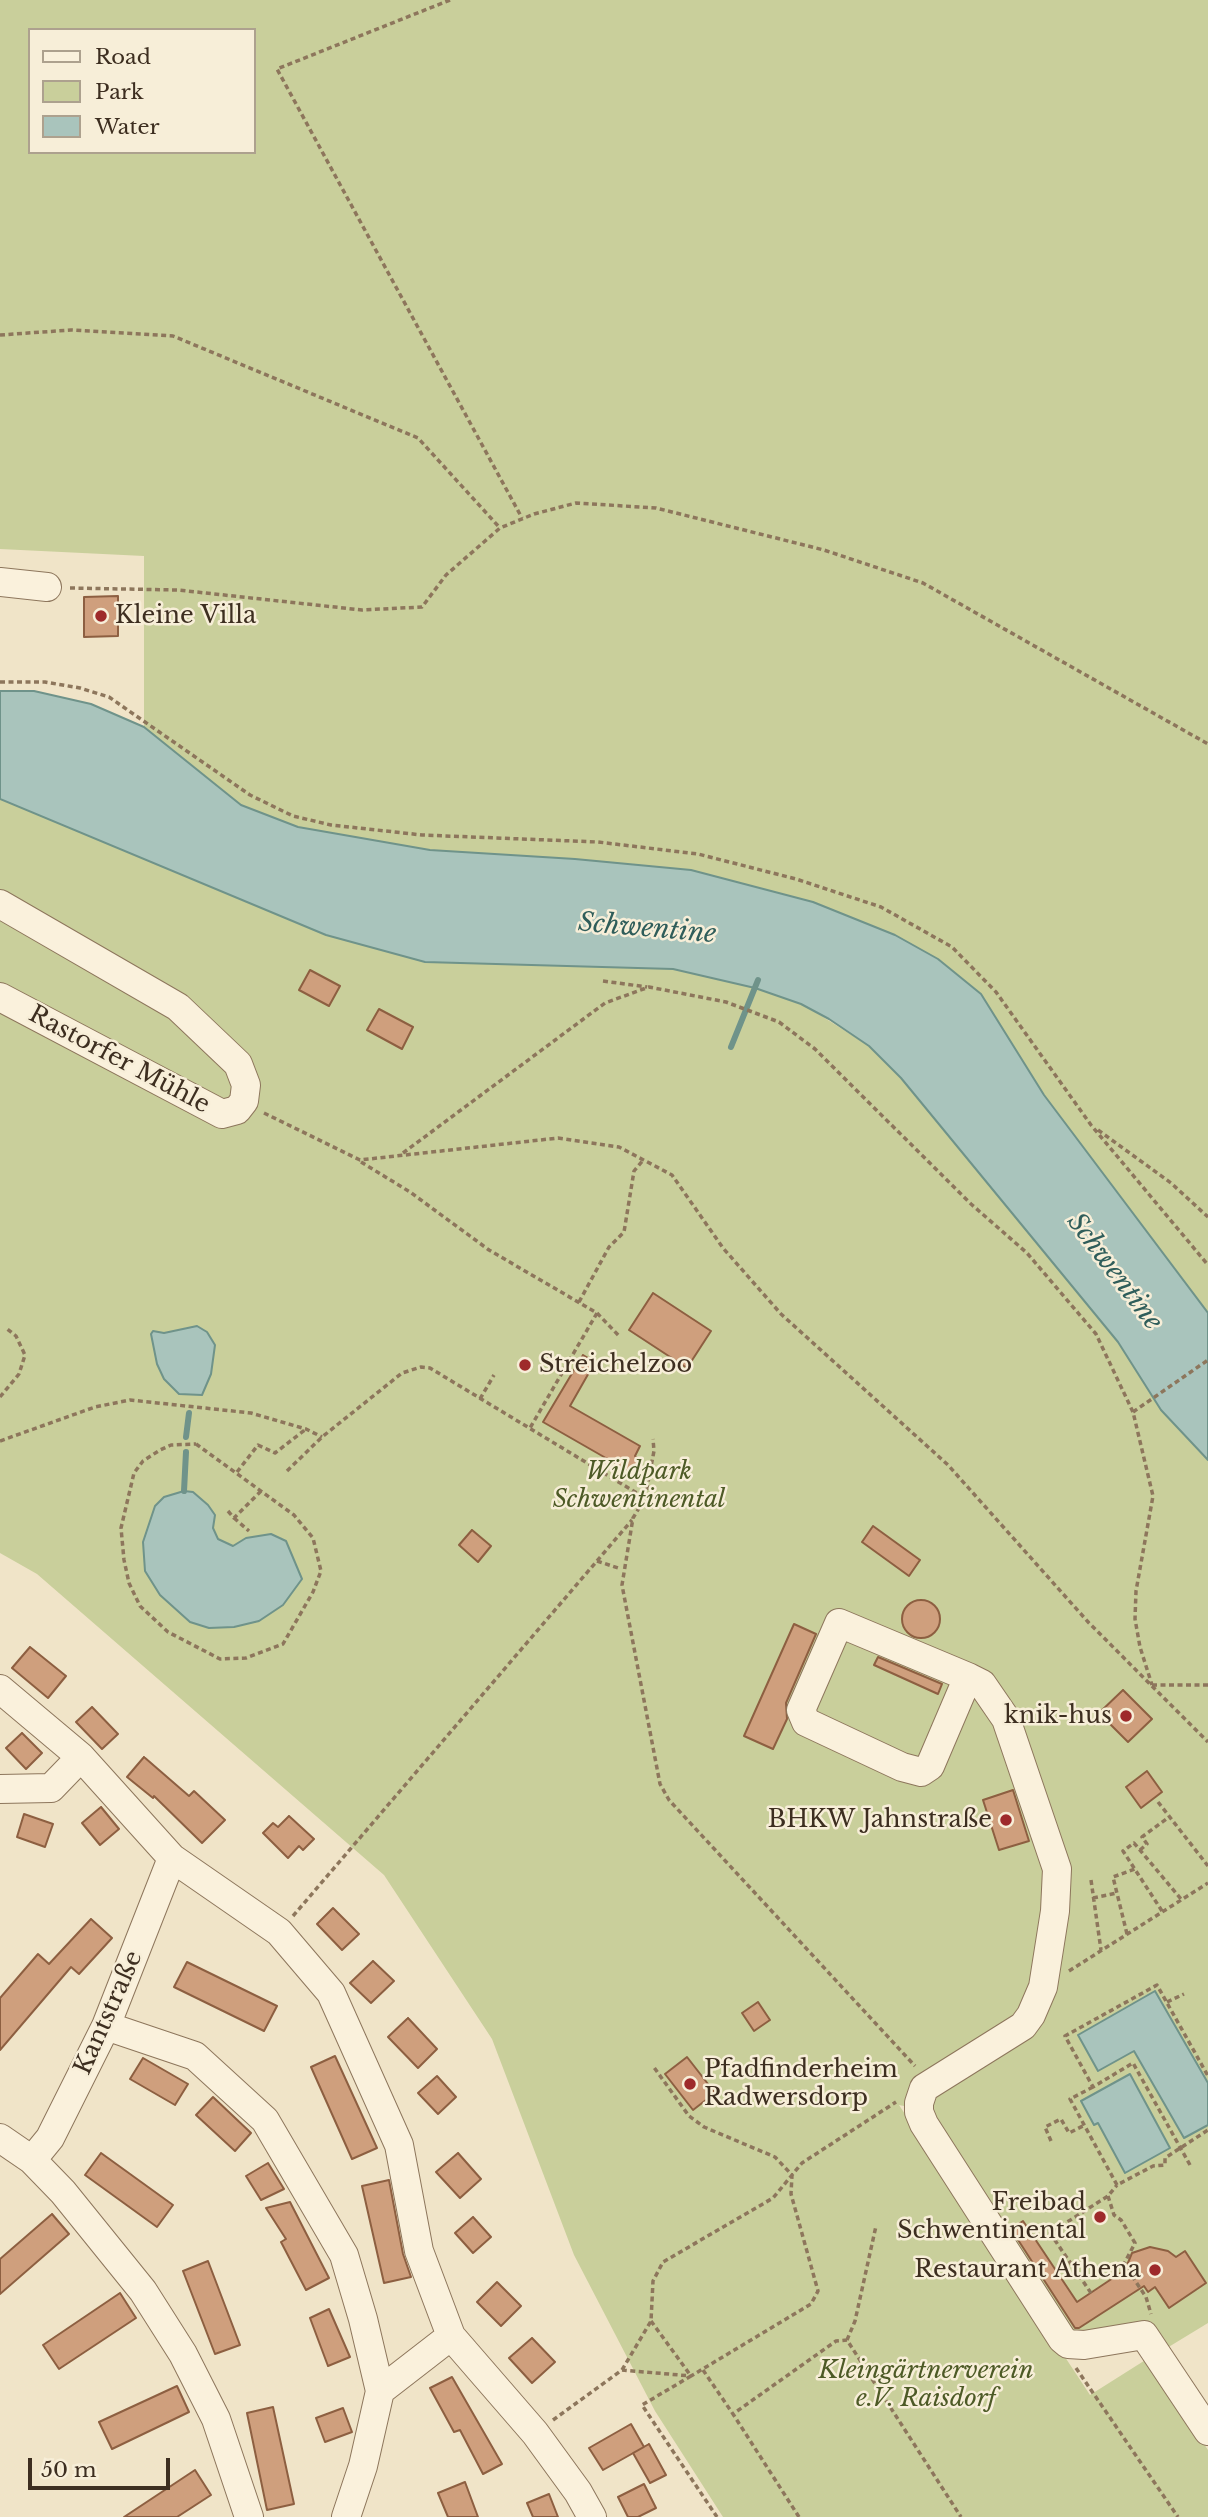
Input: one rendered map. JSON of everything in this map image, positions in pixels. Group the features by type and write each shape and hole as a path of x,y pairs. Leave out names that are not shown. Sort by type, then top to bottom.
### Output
{"street":[{"path":"0,582 47,587"},
{"name":"Rastorfer Mühle","path":"0,904 178,1007 238,1064 246,1085 244,1101 237,1110 222,1115 0,997"},
{"path":"978,1683 930,1766 920,1772 902,1767 806,1722 803,1716 803,1700 839,1623 978,1683 1006,1718 1058,1869 1055,1911 1043,1987 1023,2026 925,2089 919,2112 923,2124 1065,2342 1084,2344 1144,2335 1208,2431"},
{"path":"0,1689 82,1757 172,1858 279,1932 331,1993 400,2145 419,2251 451,2336 534,2433 578,2492 592,2517"},
{"path":"0,1789 51,1788 82,1757"},
{"name":"Kantstraße","path":"32,2160 50,2138 106,2026 172,1858"},
{"path":"106,2026 195,2056 265,2120 344,2255 380,2391 363,2466 346,2517"},
{"path":"0,2138 32,2160 93,2226 142,2291 183,2354 216,2419 249,2517"},
{"path":"380,2391 451,2336"}],"path":[{"path":"450,0 277,69 522,519"},
{"path":"0,335 71,330 173,336 418,438 500,528"},
{"path":"47,587 178,590 362,610 422,607 446,575 500,528 576,503 656,508 824,550 923,583 1208,744"},
{"path":"0,682 45,682 80,688 109,698 250,795 293,816 331,825 422,835 598,842 698,854 796,878 881,907 952,947 996,992 1091,1125 1208,1265"},
{"path":"603,981 726,1002 779,1022 815,1049 971,1204 1027,1253 1096,1334 1133,1412 1153,1496 1136,1591 1135,1619 1140,1647 1153,1685"},
{"path":"403,1153 605,1003 649,987"},
{"path":"244,1101 360,1160 410,1192 489,1250 597,1313 620,1337"},
{"path":"1091,1125 1171,1183 1208,1217"},
{"path":"360,1160 403,1153 558,1138 619,1147 672,1175 723,1248 781,1314 948,1465 1081,1615 1208,1742"},
{"path":"579,1302 609,1247 624,1231 634,1171 644,1158"},
{"path":"530,1428 597,1313"},
{"path":"0,1397 19,1374 25,1354 16,1336 6,1328"},
{"path":"1133,1412 1208,1360"},
{"path":"287,1471 322,1437 412,1368 430,1368 645,1498"},
{"path":"480,1399 494,1374"},
{"path":"0,1441 95,1406 130,1400 251,1413 306,1429 322,1437"},
{"path":"237,1473 258,1445 275,1453 306,1429"},
{"path":"279,1932 633,1518 645,1498 654,1451 653,1438"},
{"path":"196,1444 261,1491 294,1515 313,1538 321,1571 313,1592 283,1644 246,1658 220,1659 167,1632 140,1606 129,1584 121,1528 134,1473 143,1461 160,1450 172,1445 196,1444"},
{"path":"234,1518 261,1491"},
{"path":"228,1511 249,1531"},
{"path":"534,2433 622,2370 651,2321 653,2281 658,2267 772,2198 802,2163 855,2127 911,2093 925,2089 669,1800 655,1766 624,1601 622,1569 633,1518"},
{"path":"597,1561 622,1569"},
{"path":"1153,1685 1208,1685"},
{"path":"1158,1802 1208,1866"},
{"path":"1140,1850 1147,1844 1142,1837 1169,1816"},
{"path":"1163,1911 1123,1852 1135,1843 1181,1899"},
{"path":"1127,1934 1113,1877 1135,1869"},
{"path":"1091,1880 1101,1951"},
{"path":"1043,1987 1208,1883"},
{"path":"1093,1898 1117,1893"},
{"path":"1093,2087 1065,2036 1157,1985 1208,2076"},
{"path":"1167,2002 1184,1993"},
{"path":"1117,2185 1070,2099 1133,2063 1190,2165"},
{"path":"653,2066 689,2116 704,2127 775,2157 792,2175 791,2194 818,2291 811,2304 642,2405 717,2517"},
{"path":"1051,2141 1045,2127 1061,2119 1069,2133 1085,2125"},
{"path":"1091,2293 1050,2233 1108,2196 1117,2185 1153,2166 1166,2165 1165,2158 1208,2130"},
{"path":"1108,2196 1114,2214 1122,2220 1135,2243 1124,2264 1152,2312"},
{"path":"847,2340 855,2321 876,2226"},
{"path":"651,2321 691,2376"},
{"path":"733,2414 836,2341 847,2340"},
{"path":"847,2340 961,2517"},
{"path":"1065,2342 1068,2355 1178,2517"},
{"path":"622,2370 691,2376"},
{"path":"703,2370 799,2517"}],"green space":[{"path":"0,0 1208,0 1208,1313 1044,1095 981,994 895,935 813,902 691,870 575,859 430,850 298,827 241,805 144,727 144,556 0,549"},
{"name":"Wildpark Schwentinental","path":"0,799 326,935 425,962 673,969 747,985 801,1003 869,1046 901,1078 1119,1342 1161,1410 1208,1460 1208,2323 1162,2351 1064,2335 928,2111 899,2105 1090,2395 1147,2359 1208,2450 1208,2517 723,2517 655,2411 574,2255 492,2039 384,1875 37,1574 0,1553"}],"water":[{"name":"Schwentine","path":"0,691 34,691 91,704 144,727 241,805 298,827 430,850 575,859 691,870 813,902 895,935 938,959 981,994 1044,1095 1208,1313 1208,1460 1161,1410 1118,1342 901,1078 869,1046 829,1019 801,1004 755,988 673,969 425,962 326,935 0,799"},
{"path":"197,1326 207,1332 215,1345 211,1374 202,1395 179,1394 164,1379 157,1364 151,1334 153,1331 164,1333"},
{"path":"184,1491 193,1492 208,1505 215,1515 213,1528 218,1539 233,1546 246,1538 271,1534 286,1541 302,1579 283,1605 259,1621 234,1627 209,1628 190,1622 160,1595 145,1571 143,1542 155,1506 164,1497"},
{"path":"1155,1991 1208,2083 1208,2125 1184,2138 1134,2051 1098,2071 1078,2035"},
{"path":"1130,2074 1170,2148 1125,2173 1098,2123 1094,2125 1081,2101"}],"building":[{"name":"Kleine Villa","path":"118,596 118,636 84,637 84,597"},
{"path":"310,970 340,986 329,1006 299,990"},
{"path":"379,1009 413,1027 402,1049 367,1030"},
{"path":"653,1293 711,1331 687,1368 629,1330"},
{"path":"583,1355 595,1362 570,1406 640,1446 635,1456 640,1460 632,1473 543,1422"},
{"path":"873,1526 920,1560 909,1576 862,1542"},
{"path":"472,1530 491,1546 478,1562 459,1545"},
{"path":"921,1600 935,1605 940,1619 935,1633 921,1638 907,1633 902,1619 907,1605"},
{"path":"794,1624 816,1634 786,1703 787,1719 773,1749 744,1736"},
{"path":"30,1647 66,1676 48,1698 12,1668"},
{"path":"878,1657 942,1684 938,1694 874,1665"},
{"name":"knik-hus","path":"1123,1690 1152,1719 1128,1742 1099,1713"},
{"path":"92,1707 118,1734 102,1749 76,1722"},
{"path":"22,1733 42,1753 26,1769 6,1748"},
{"path":"144,1757 189,1796 194,1791 225,1820 202,1843 154,1796 153,1798 127,1777"},
{"path":"1147,1771 1162,1792 1141,1808 1126,1787"},
{"name":"BHKW Jahnstraße","path":"1013,1790 1029,1841 999,1850 983,1800"},
{"path":"101,1807 119,1829 100,1845 82,1823"},
{"path":"24,1814 53,1824 45,1847 17,1837"},
{"path":"289,1816 314,1839 303,1850 299,1846 288,1858 263,1833 273,1823 278,1827"},
{"path":"333,1908 359,1934 342,1950 317,1924"},
{"path":"91,1919 112,1938 79,1974 71,1967 0,2050 0,1998 38,1954 49,1964"},
{"path":"373,1961 394,1981 371,2003 350,1983"},
{"path":"187,1962 277,2006 264,2031 174,1987"},
{"path":"758,2002 770,2020 754,2031 742,2013"},
{"path":"408,2018 437,2049 418,2068 388,2037"},
{"path":"335,2056 377,2148 352,2159 311,2067"},
{"name":"Pfadfinderheim Radwersdorp","path":"687,2057 715,2093 693,2110 665,2074"},
{"path":"143,2058 188,2084 175,2105 130,2079"},
{"path":"437,2076 456,2097 438,2114 418,2093"},
{"path":"213,2097 251,2133 235,2151 196,2115"},
{"path":"101,2153 173,2205 157,2227 85,2175"},
{"path":"458,2153 481,2179 460,2198 436,2172"},
{"path":"268,2163 284,2189 261,2200 246,2176"},
{"path":"389,2180 403,2254 411,2277 384,2283 362,2186"},
{"path":"290,2202 329,2278 306,2290 281,2242 286,2239 266,2208"},
{"path":"52,2214 69,2234 0,2294 0,2259"},
{"path":"473,2217 491,2237 473,2253 455,2233"},
{"path":"1023,2221 1077,2302 1125,2270 1132,2253 1150,2247 1168,2251 1176,2257 1185,2251 1206,2283 1169,2308 1155,2287 1148,2292 1144,2286 1075,2328 1011,2229"},
{"path":"208,2261 240,2345 215,2354 183,2271"},
{"path":"497,2282 521,2306 501,2326 477,2302"},
{"path":"120,2293 136,2318 59,2369 43,2345"},
{"path":"329,2309 350,2357 328,2366 310,2318"},
{"path":"532,2338 555,2362 532,2383 509,2358"},
{"path":"452,2377 502,2464 483,2474 460,2430 454,2432 430,2388"},
{"path":"177,2386 189,2412 112,2449 99,2422"},
{"path":"273,2407 294,2504 267,2510 247,2413"},
{"path":"343,2408 352,2432 325,2442 316,2418"},
{"path":"631,2424 644,2447 603,2470 589,2448"},
{"path":"649,2444 666,2475 650,2483 633,2453"},
{"path":"195,2470 211,2495 177,2517 124,2517"},
{"path":"465,2482 478,2517 448,2517 438,2493"},
{"path":"644,2484 656,2508 638,2517 628,2517 618,2497"},
{"path":"549,2494 558,2517 533,2517 527,2503"}],"waterway":[{"path":"731,1047 758,980"},
{"path":"186,1437 189,1413"},
{"path":"184,1491 186,1452"}],"place":[{"name":"Kleine Villa","path":"101,616"},
{"name":"Streichelzoo","path":"525,1365"},
{"name":"knik-hus","path":"1126,1716"},
{"name":"BHKW Jahnstraße","path":"1006,1820"},
{"name":"Pfadfinderheim Radwersdorp","path":"690,2084"},
{"name":"Freibad Schwentinental","path":"1100,2217"},
{"name":"Restaurant Athena","path":"1155,2270"}],"park label":[{"name":"Kleingärtnerverein e.V. Raisdorf","path":"926,2385"}]}
